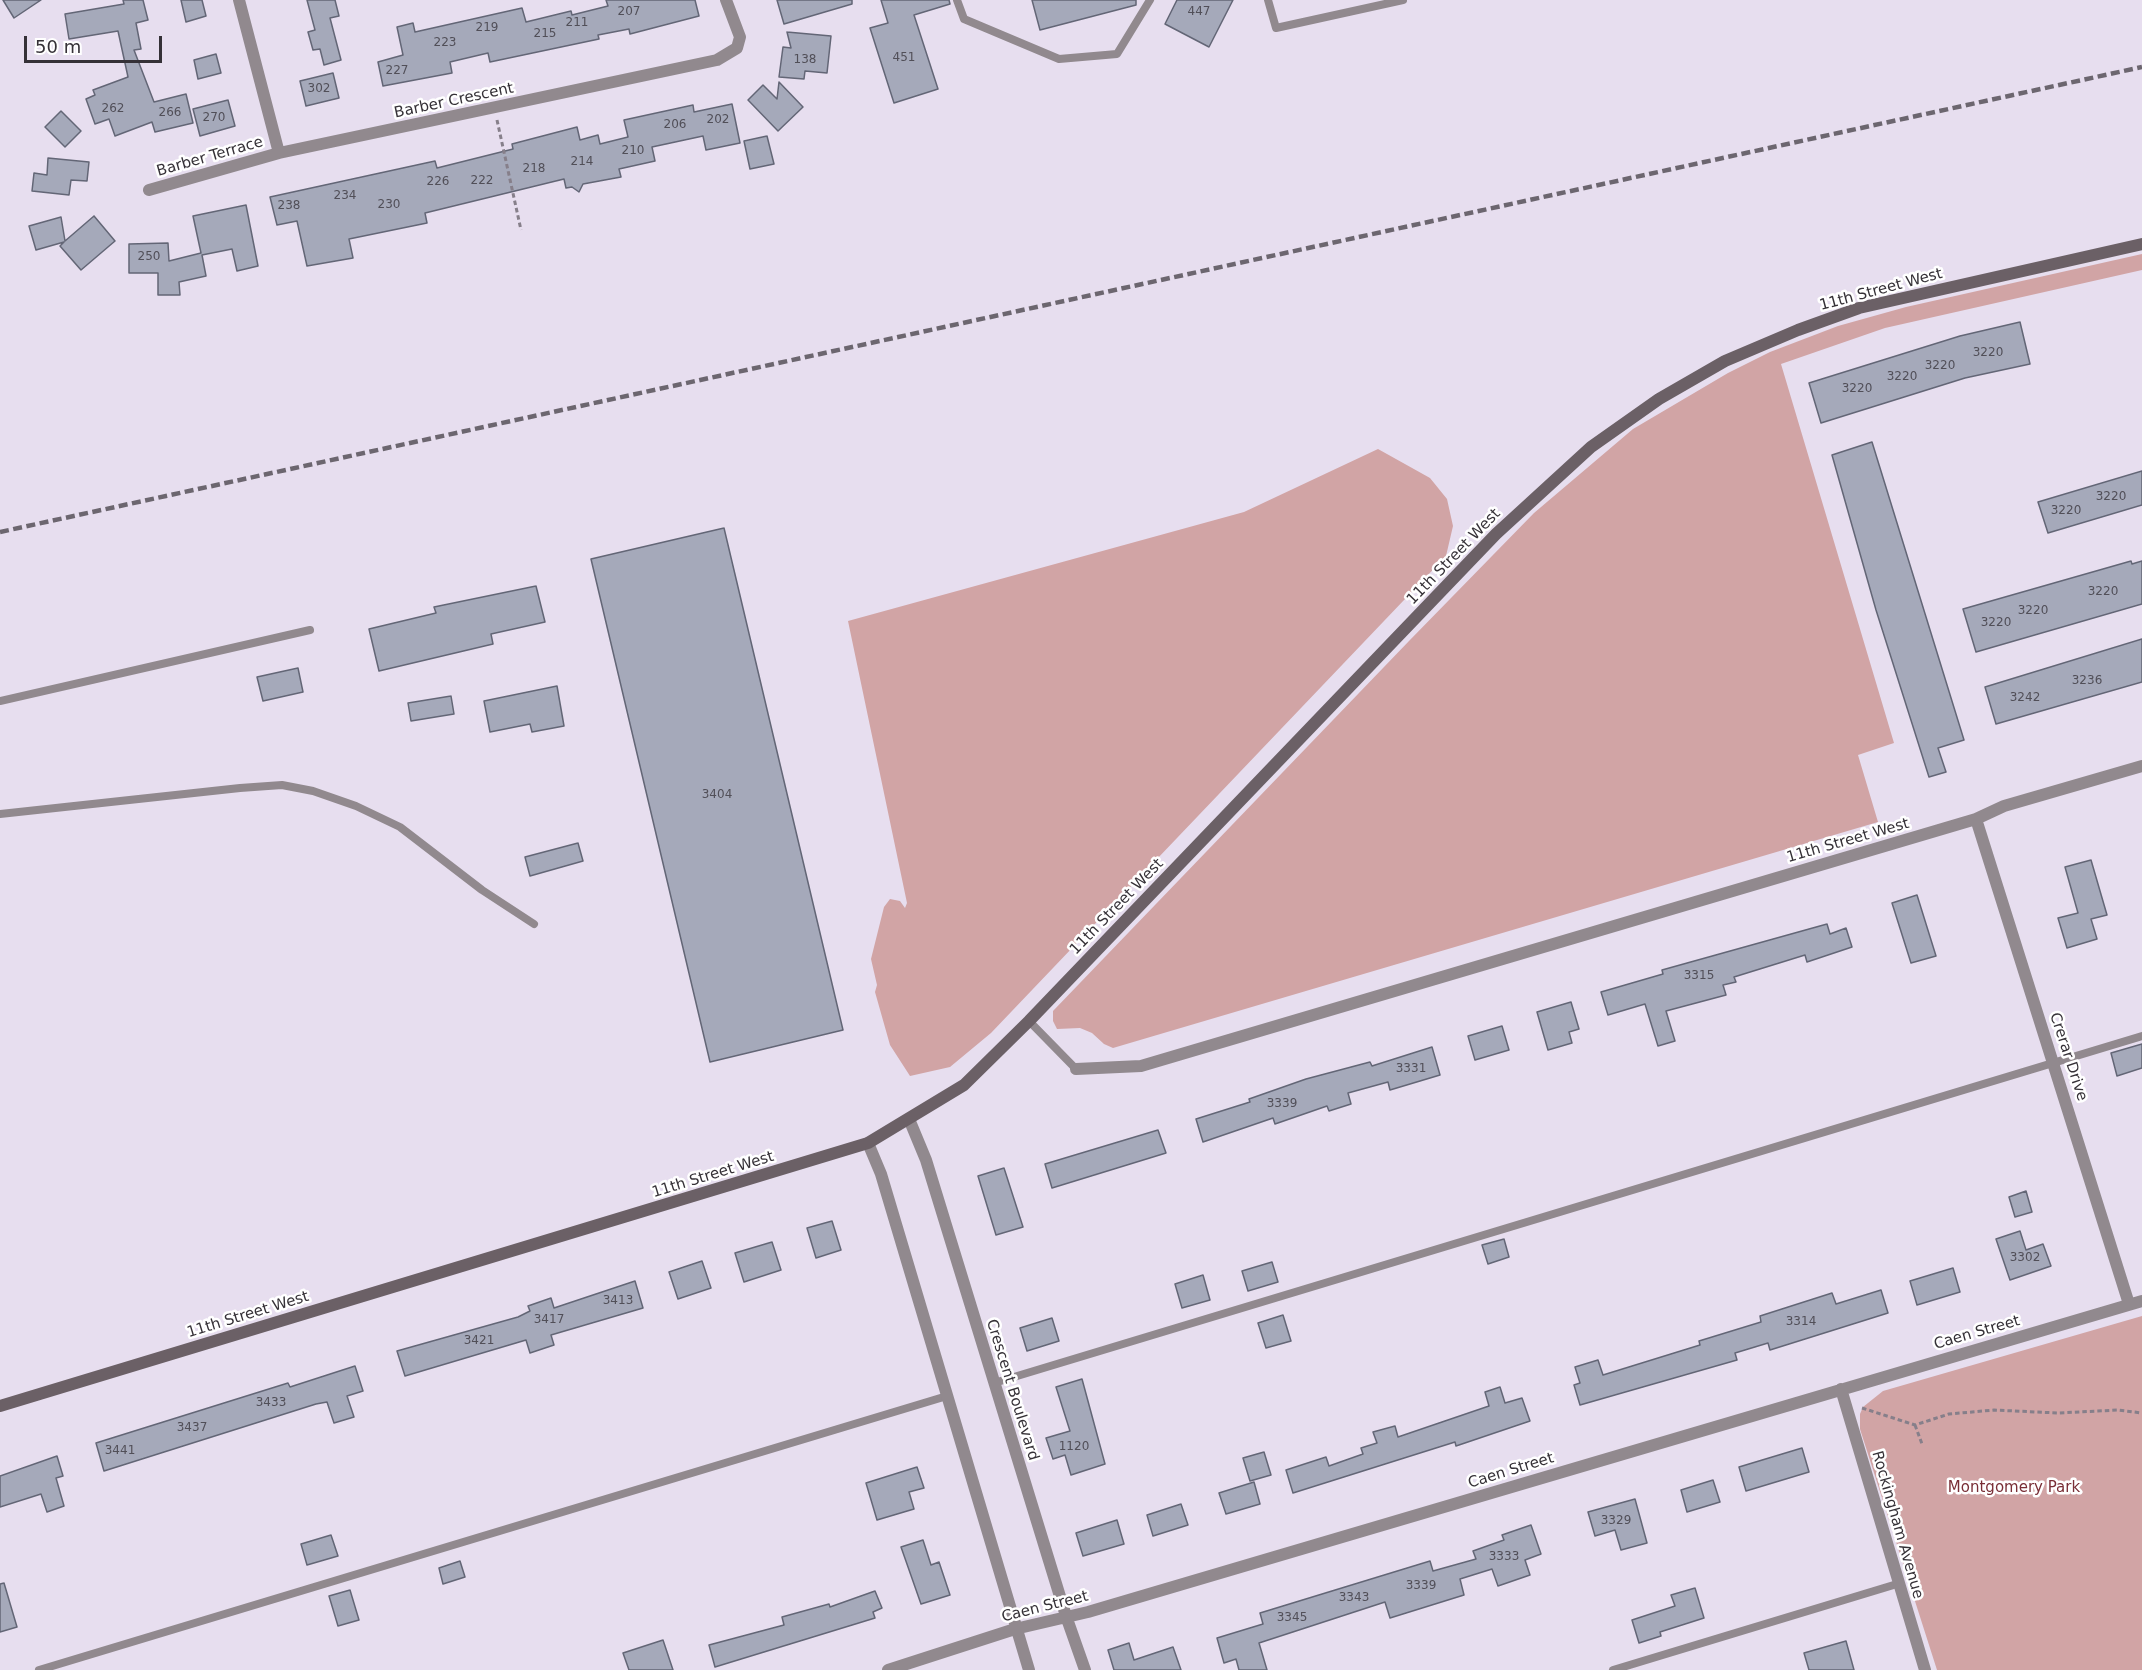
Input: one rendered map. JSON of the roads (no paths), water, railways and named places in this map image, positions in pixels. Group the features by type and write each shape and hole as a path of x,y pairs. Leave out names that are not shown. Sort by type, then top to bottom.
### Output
{"main road":[{"name":"11th Street West","path":"0,1406 868,1143 964,1085 1029,1021 1496,534 1591,447 1650,405 1725,361 1779,337 1859,308 2142,244"}],"street":[{"path":"239,0 279,153"},
{"name":"Barber Crescent","path":"279,153 717,60 737,48 740,37 726,0"},
{"name":"Barber Terrace","path":"149,190 279,153"},
{"name":"11th Street West","path":"1076,1069 1141,1066 1976,819 2004,806 2142,766"},
{"name":"Crerar Drive","path":"1976,819 2129,1304"},
{"name":"Crescent Boulevard","path":"909,1119 926,1160 1066,1616 1085,1670"},
{"path":"868,1143 881,1174 1029,1670"},
{"name":"Caen Street","path":"888,1670 1015,1629 1111,1606 2142,1301"},
{"name":"Rockingham Avenue","path":"1841,1389 1897,1584 1925,1670"}],"lane":[{"path":"957,0 964,19 1059,60 1117,54 1150,0"},
{"path":"1268,0 1276,28 1380,2 1403,0"},
{"path":"0,701 310,630"},
{"path":"0,814 240,788 282,785 313,791 356,806 400,827 482,890 534,924"},
{"path":"1029,1021 1076,1069"},
{"path":"994,1383 2142,1036"},
{"path":"39,1670 947,1396"},
{"path":"1613,1670 1897,1584"}],"railway":[{"path":"0,532 2142,67"}],"park label":[{"name":"Montgomery Park","path":"2014,1488"}]}
